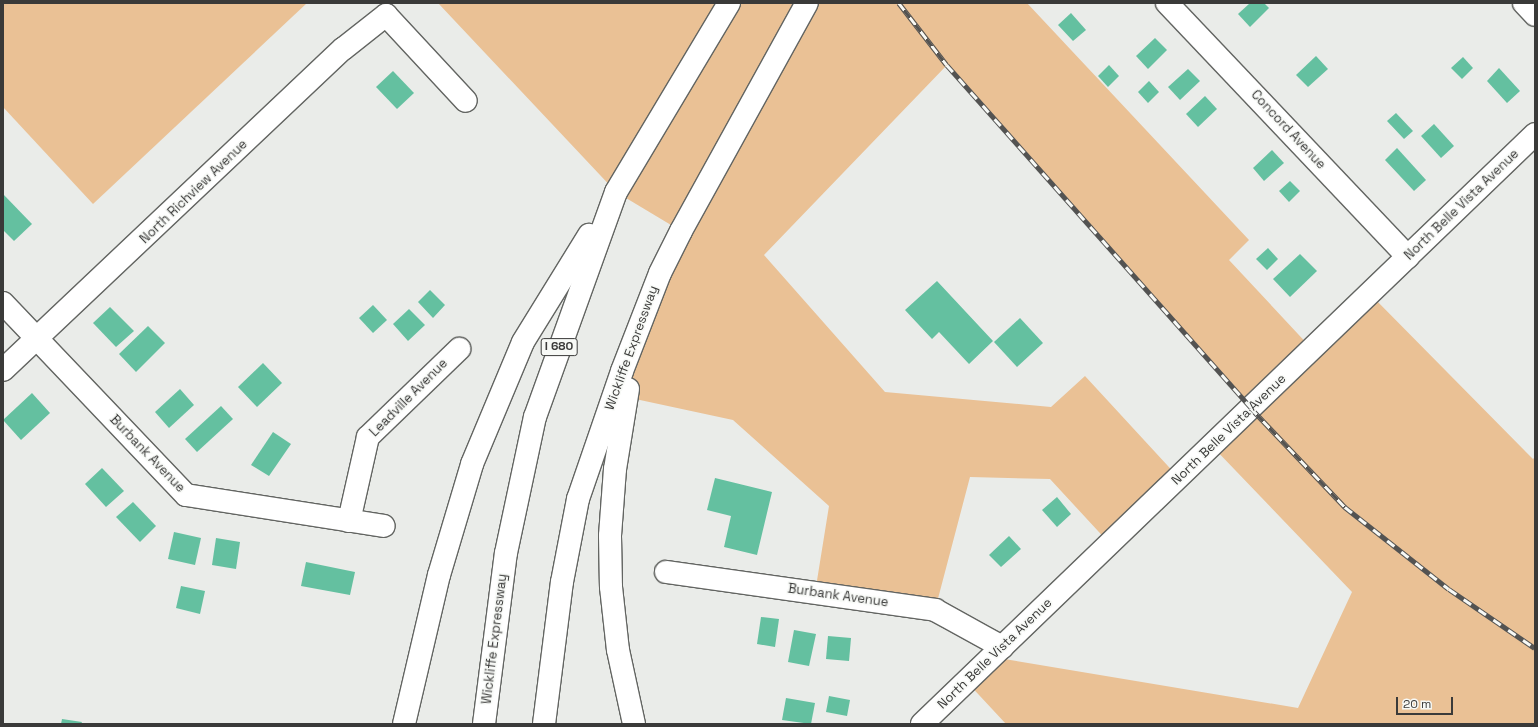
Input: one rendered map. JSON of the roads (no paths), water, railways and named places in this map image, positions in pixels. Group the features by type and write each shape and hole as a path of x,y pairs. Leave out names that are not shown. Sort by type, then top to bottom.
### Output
{"main road":[{"name":"Wickliffe Expressway","path":"484,724 506,553 535,417 616,192 729,3"},
{"name":"Concord Avenue","path":"1167,3 1408,257"},
{"path":"1524,3 1535,15"},
{"name":"Wickliffe Expressway","path":"544,724 562,582 578,499 636,334 681,231 806,5"},
{"name":"North Richview Avenue","path":"3,370 344,49 386,15 466,101"},
{"name":"North Belle Vista Avenue","path":"922,724 1535,134"},
{"path":"404,724 441,569 472,464 498,396 523,342 616,192"},
{"name":"Burbank Avenue","path":"3,303 186,495 384,526"},
{"path":"634,724 618,650 611,587 610,536 615,469 636,334"},
{"name":"Leadville Avenue","path":"349,521 368,437 458,349"},
{"name":"Burbank Avenue","path":"666,572 935,610 1002,647"}],"railway":[{"path":"899,3 947,65 1251,408 1345,507 1449,589 1535,648"}]}
